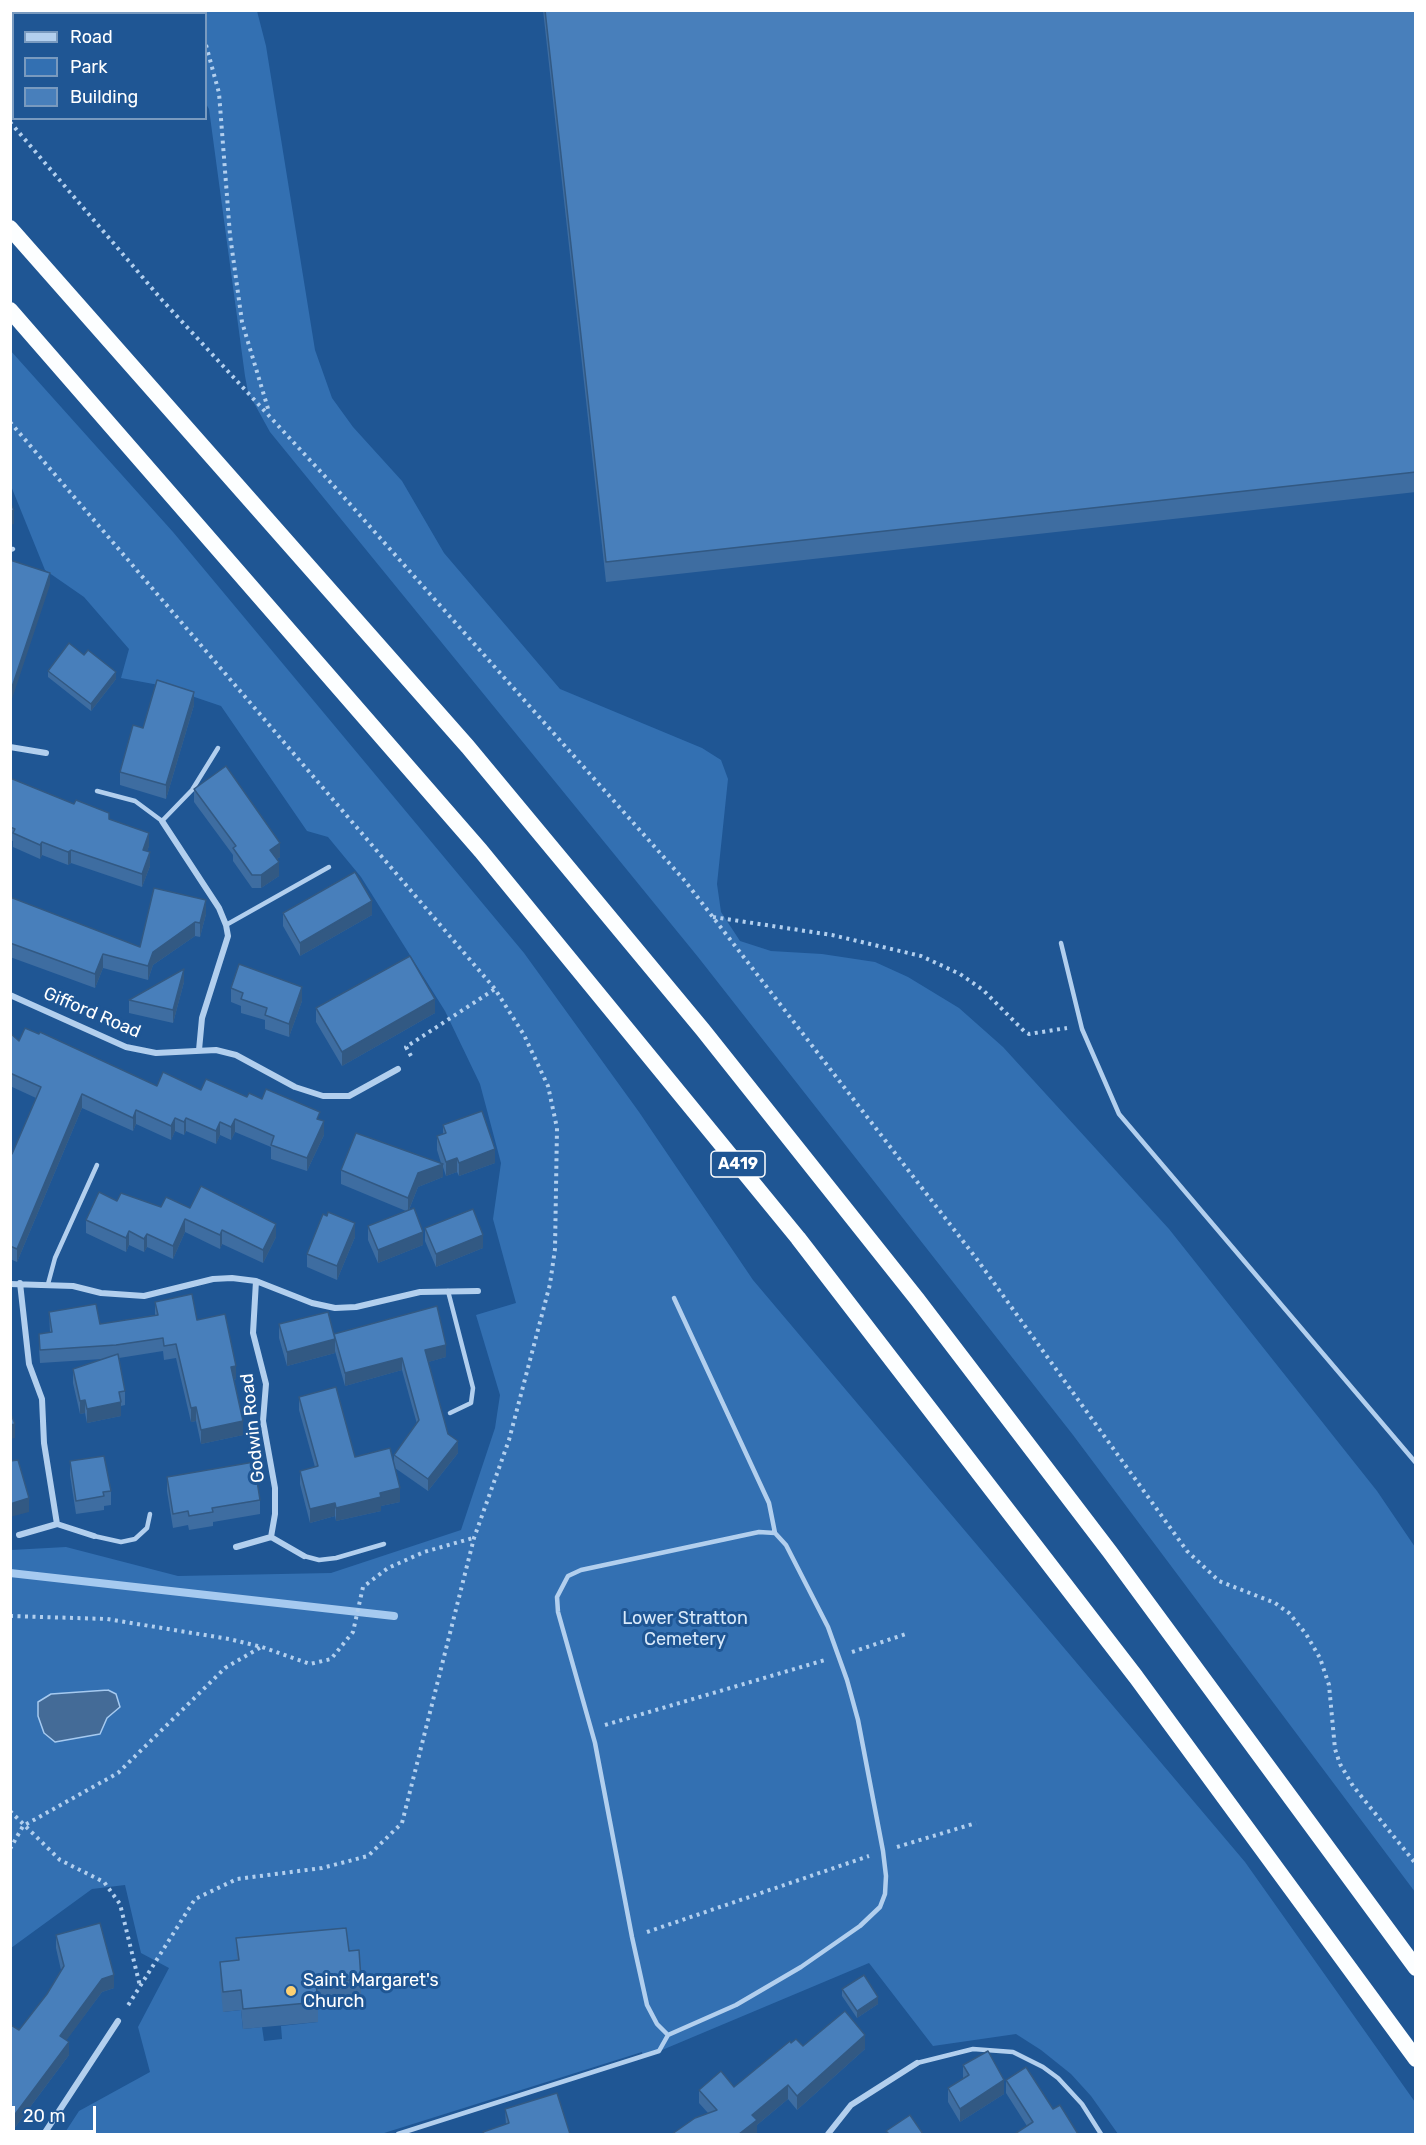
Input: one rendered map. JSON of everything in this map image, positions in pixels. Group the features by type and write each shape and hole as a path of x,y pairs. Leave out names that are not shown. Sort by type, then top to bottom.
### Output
{"highway":[{"name":"A419","path":"10,228 468,747 703,1030 917,1299 1103,1542 1416,1968"},
{"name":"A419","path":"10,310 474,842 798,1238 1129,1668 1416,2059"}],"street":[{"path":"10,747 46,753"},
{"path":"162,821 219,908 228,936 202,1018 199,1050"},
{"name":"Gifford Road","path":"10,995 126,1047 156,1053 199,1050 236,1055 296,1087 338,1097 349,1096 398,1069"},
{"path":"10,1284 48,1284 121,1296 144,1296 213,1279 256,1281 312,1303 335,1308 356,1307 397,1295 478,1291"},
{"name":"Godwin Road","path":"256,1281 253,1341 266,1384 263,1421 275,1488 276,1514 271,1537"},
{"path":"20,1283 29,1364 42,1399 44,1443 57,1524"},
{"path":"19,1535 57,1524 94,1536"},
{"path":"236,1547 271,1537 304,1556"},
{"path":"44,2134 118,2021"},
{"path":"828,2134 851,2105 917,2063"}],"lane":[{"path":"97,791 135,801 162,821 192,790 218,748"},
{"path":"226,925 328,867"},
{"path":"1061,943 1081,1025 1109,1095 1130,1129 1416,1462"},
{"path":"48,1284 55,1258 97,1165"},
{"path":"448,1291 474,1388 471,1403 450,1413"},
{"path":"398,2134 659,2051 668,2035 736,2005 801,1967 860,1926 880,1907 885,1894 886,1876 883,1851 858,1720 840,1656 786,1545 774,1533 768,1503 674,1298"},
{"path":"94,1536 121,1542 135,1539 147,1528 150,1514"},
{"path":"668,2035 657,2024 647,2005 591,1729 558,1612 557,1597 568,1576 580,1570 748,1534 774,1533"},
{"path":"304,1556 320,1560 336,1558 384,1544"},
{"path":"917,2063 973,2049 1013,2052 1043,2067 1058,2078 1082,2104 1101,2134"}],"path":[{"path":"207,49 219,93 230,235 242,322 270,415"},
{"path":"10,123 162,300 270,415 685,881 976,1258 1187,1551 1219,1581 1275,1603 1289,1613 1306,1634 1320,1658 1329,1685 1335,1749 1340,1764 1353,1786 1416,1864"},
{"path":"10,422 495,989 524,1035 554,1101 557,1128 555,1249 550,1284 509,1440 474,1538 402,1823 368,1856 322,1868 237,1879 195,1899 118,2021"},
{"path":"712,917 832,935 921,956 960,974 984,990 1029,1034 1081,1025"},
{"path":"398,1069 413,1060 406,1047 495,989"},
{"path":"12,1618 107,1619 230,1638 310,1664 331,1659 353,1632 363,1587 388,1568 424,1552 474,1538"},
{"path":"591,1729 840,1656 906,1634"},
{"path":"10,1849 23,1826 118,1773 225,1668 262,1647"},
{"path":"10,1811 60,1860 105,1882 120,1904 140,1987"},
{"path":"632,1937 883,1851 976,1823"}],"green space":[{"path":"10,11 257,11 266,46 315,350 332,398 353,427 402,481 444,553 560,689 702,748 721,760 728,779 717,884 721,912 740,941 771,951 822,954 875,962 908,977 959,1008 1003,1047 1169,1229 1377,1491 1415,1547 1415,1892 1073,1435 698,957 270,432 248,392 245,376 207,106 207,12 12,12 11,30"},
{"name":"Lower Stratton Cemetery","path":"10,350 173,532 524,953 639,1112 753,1280 1245,1862 1415,2102 1415,2134 1118,2134 1091,2096 1071,2074 1016,2034 933,2046 869,1963 643,2058 642,2052 381,2134 64,2134 79,2111 150,2072 138,2027 169,1968 141,1953 125,1885 92,1889 11,1948 11,1550 66,1547 178,1576 331,1573 461,1530 495,1428 500,1395 476,1315 516,1303 493,1219 501,1163 480,1084 445,1011 361,877 328,837 307,831 221,706 159,685 121,678 129,649 84,597 45,570 11,486","holes":["237,1958 361,1998 316,2003 318,2022 281,2026 282,2039 264,2041 262,2027 243,2029 241,2010 223,2012 239,1981"]}],"shaded area":[{"path":"108,1690 116,1694 120,1707 107,1718 100,1734 55,1742 44,1733 38,1716 38,1702 51,1694"}],"building":[{"path":"545,10 1416,10 1416,472 606,562"},
{"path":"10,560 50,573 10,693"},
{"path":"69,643 84,655 88,650 116,672 91,704 48,671"},
{"path":"157,680 194,692 166,785 120,772 133,725 143,728"},
{"path":"226,766 280,843 270,850 279,862 261,875 252,875 233,848 236,846 194,789"},
{"path":"10,778 74,804 76,800 109,813 109,819 149,833 143,850 150,852 142,874 71,850 68,852 42,842 40,845 13,833 15,829 10,827"},
{"path":"355,872 372,901 300,943 283,913"},
{"path":"154,888 206,900 200,923 195,922 153,952 148,966 103,954 95,974 10,943 10,897 140,947"},
{"path":"410,956 435,999 342,1052 316,1008"},
{"path":"239,964 302,987 289,1024 265,1015 267,1008 241,999 243,993 231,988"},
{"path":"184,969 173,1010 129,1000"},
{"path":"25,1028 39,1034 40,1032 157,1086 163,1072 201,1090 206,1079 247,1097 249,1093 262,1099 266,1089 320,1112 317,1119 324,1121 307,1158 271,1145 274,1136 235,1119 231,1127 220,1122 216,1131 186,1118 184,1122 175,1118 171,1126 136,1110 133,1118 82,1094 17,1249 10,1246 10,1154 12,1154 41,1087 10,1073 10,1033 19,1041"},
{"path":"482,1111 495,1149 459,1163 457,1158 446,1162 437,1136 446,1133 443,1125"},
{"path":"356,1133 443,1164 418,1173 408,1198 341,1170"},
{"path":"201,1186 276,1224 263,1250 222,1230 220,1235 185,1219 173,1246 147,1234 144,1239 129,1231 126,1238 86,1220 99,1192 117,1201 121,1193 161,1207 166,1197 190,1208"},
{"path":"414,1208 423,1232 378,1250 368,1226"},
{"path":"473,1209 483,1235 436,1254 425,1228"},
{"path":"328,1212 355,1223 337,1266 307,1254 323,1214 327,1216"},
{"path":"192,1294 197,1320 225,1314 236,1366 231,1367 243,1421 201,1430 196,1407 191,1408 176,1344 164,1346 163,1338 116,1345 40,1350 39,1334 52,1332 49,1312 96,1304 100,1324 158,1315 155,1302"},
{"path":"437,1306 446,1345 425,1350 448,1434 458,1441 428,1479 394,1455 419,1420 402,1358 345,1373 334,1334"},
{"path":"328,1312 335,1339 287,1352 279,1324"},
{"path":"118,1354 125,1391 119,1392 121,1402 87,1409 85,1400 80,1401 73,1369"},
{"path":"336,1387 355,1457 390,1448 400,1488 380,1493 381,1497 336,1508 335,1503 310,1509 300,1471 318,1466 299,1397"},
{"path":"10,1412 15,1424 10,1425"},
{"path":"104,1456 111,1491 103,1492 104,1496 76,1501 70,1461"},
{"path":"18,1460 29,1498 10,1504 10,1461"},
{"path":"254,1462 260,1500 212,1508 213,1512 189,1516 188,1511 173,1514 167,1477"},
{"path":"100,1923 114,1975 102,1979 60,2036 69,2042 10,2121 10,2026 19,2030 47,1994 64,1966 56,1935"},
{"name":"Saint Margaret's Church","path":"346,1928 349,1951 359,1950 361,1979 316,1983 318,2002 243,2009 241,1990 223,1992 220,1962 239,1960 236,1938"},
{"path":"864,1975 878,1997 857,2011 842,1989"},
{"path":"845,2011 865,2035 797,2096 788,2085 752,2115 757,2120 739,2134 672,2134 695,2118 717,2110 699,2090 721,2071 734,2087 790,2041 791,2043 796,2039 803,2046"},
{"path":"988,2051 1004,2080 960,2109 948,2088 969,2075 963,2065"},
{"path":"1026,2067 1053,2109 1060,2105 1078,2134 1016,2133 1033,2122 1006,2080"},
{"path":"557,2093 570,2134 484,2134 483,2132 509,2123 505,2109"},
{"path":"910,2115 923,2134 889,2134 886,2131"}],"waterway":[{"path":"10,1573 394,1616"}],"place":[{"name":"Saint Margaret's Church","path":"291,1991"}]}
